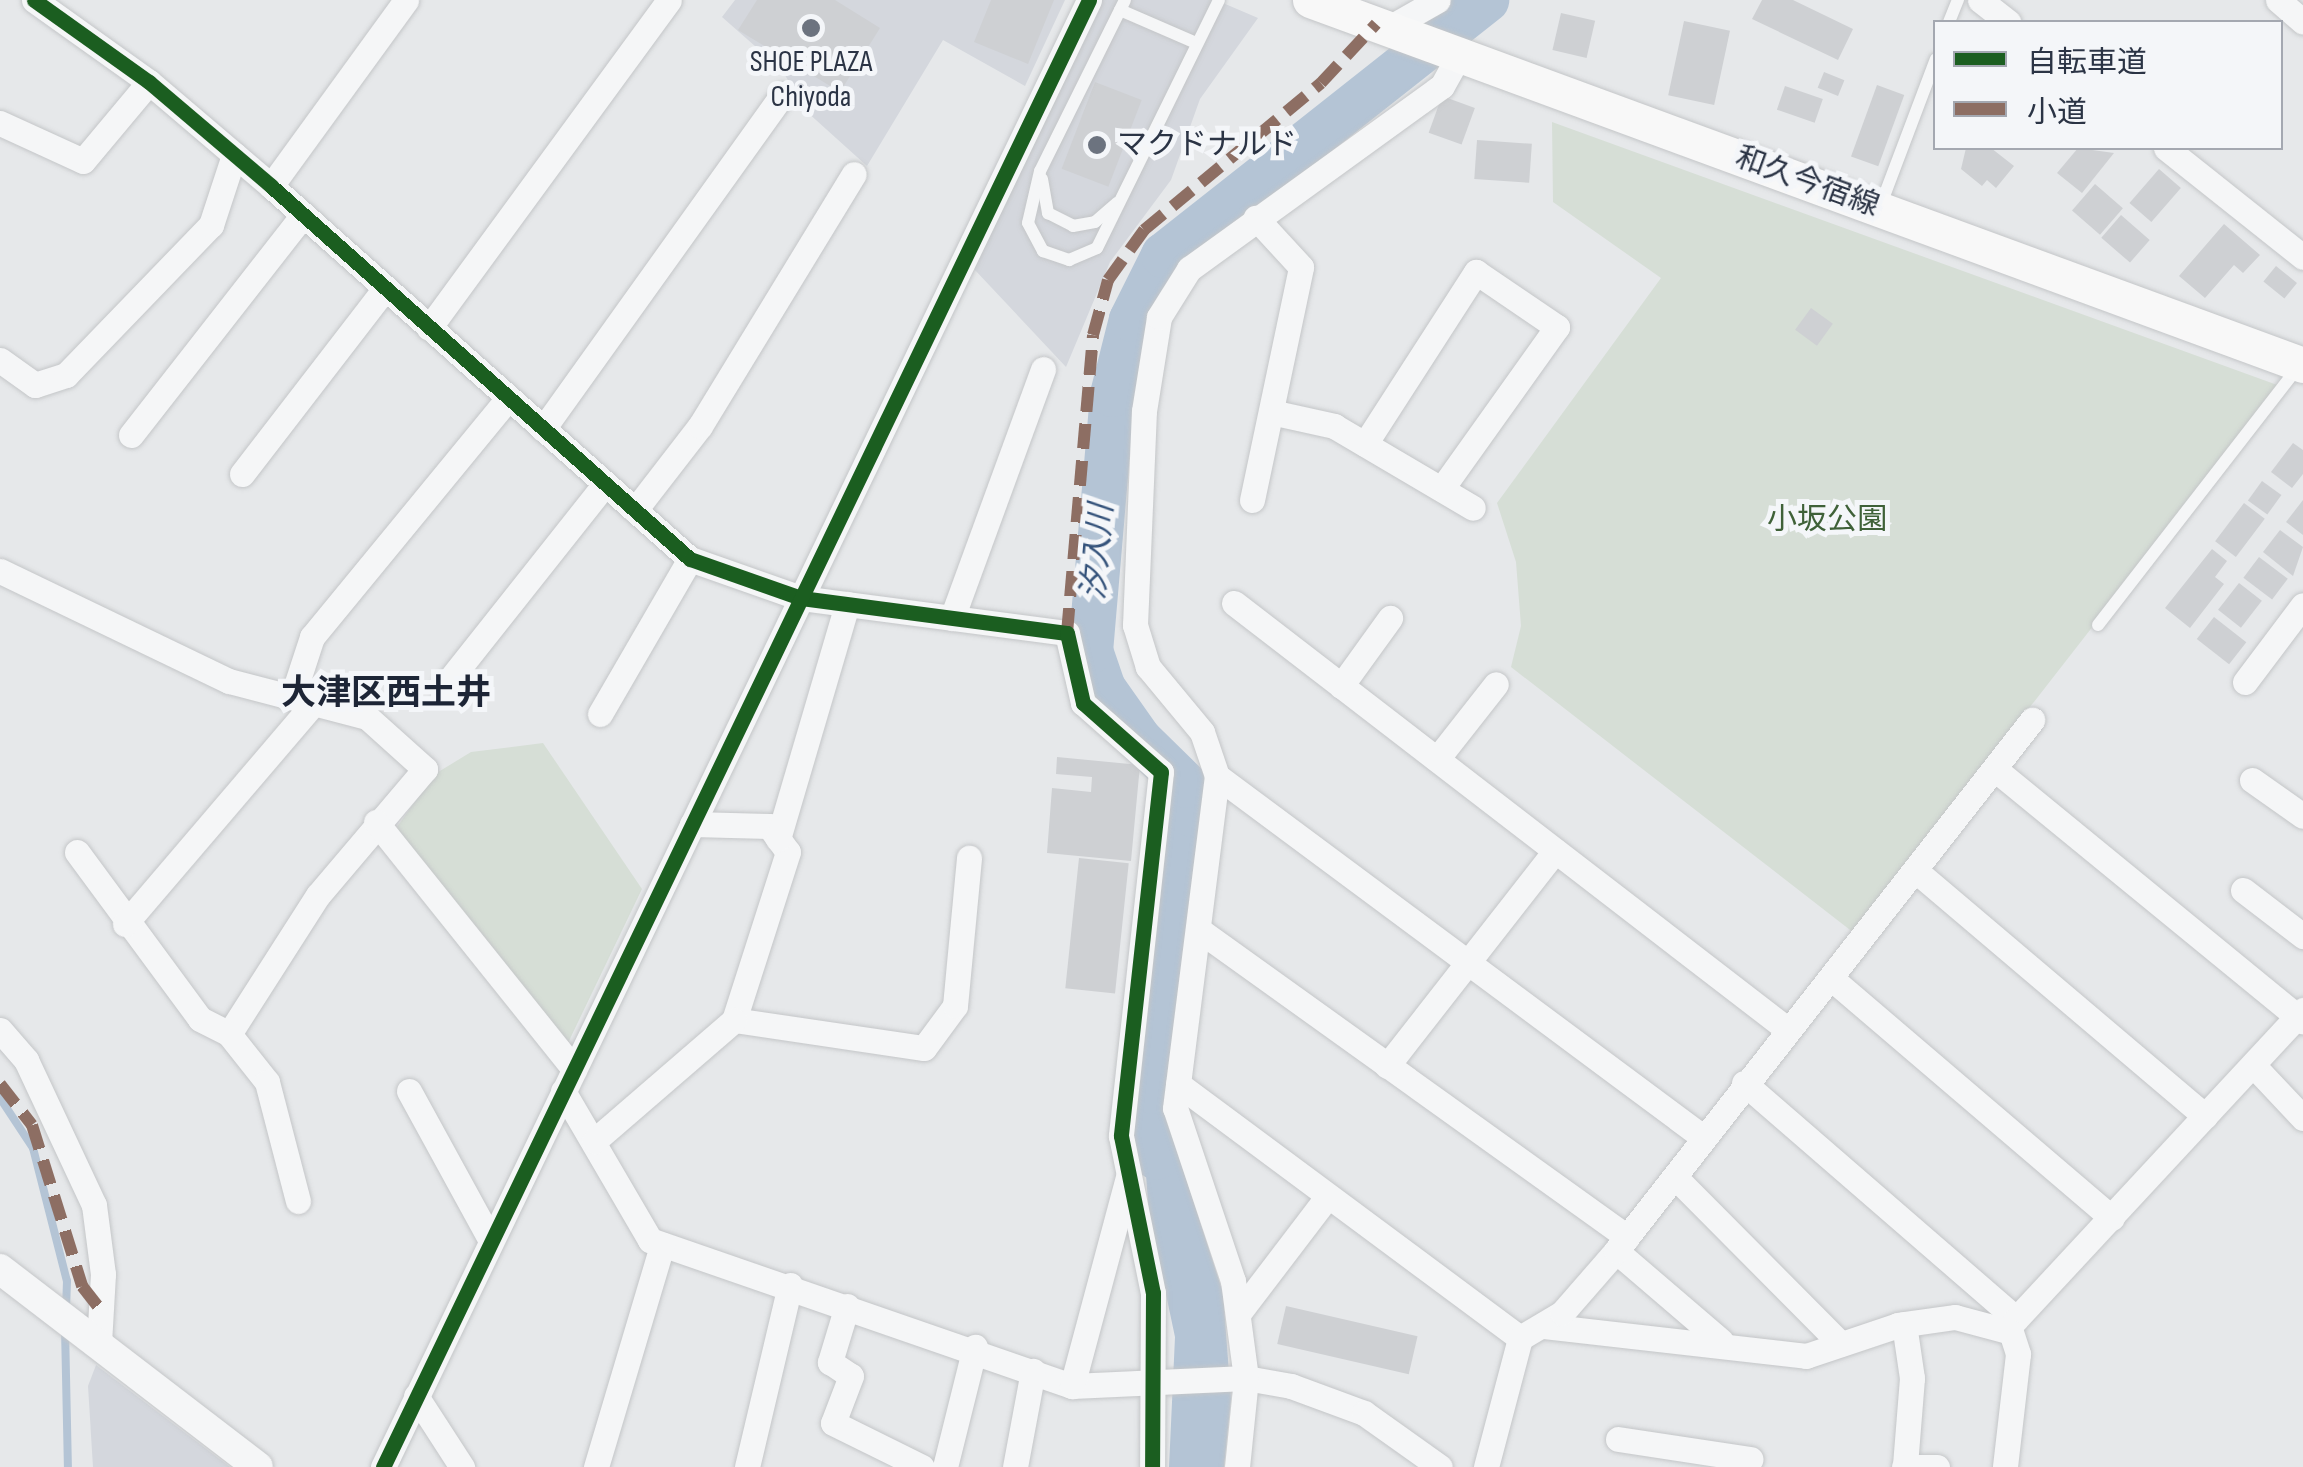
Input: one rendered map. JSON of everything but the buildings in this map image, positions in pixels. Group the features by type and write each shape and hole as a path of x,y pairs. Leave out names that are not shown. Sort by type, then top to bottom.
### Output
{"main road":[{"name":"和久今宿線","path":"1310,0 2302,365"}],"street":[{"path":"34,0 148,82 271,186 506,401 690,559 801,598 1067,634 1083,703 1161,772 1121,1136 1153,1293 1158,1383 1152,1467"},
{"path":"271,186 406,0"},
{"path":"429,328 670,0"},
{"path":"383,1467 1089,0"},
{"path":"1397,31 1438,0"},
{"path":"1980,0 2005,20"},
{"path":"2278,0 2303,22"},
{"path":"1236,1467 1246,1378 1238,1314 1175,1108 1217,776 1202,732 1148,666 1135,624 1144,411 1159,317 1189,269 1442,86 1459,55"},
{"path":"0,123 83,161 148,82"},
{"path":"543,429 782,95"},
{"path":"2169,150 2303,257"},
{"path":"0,360 35,384 66,375 211,225 234,155"},
{"path":"635,510 700,426 854,174"},
{"path":"131,435 302,216"},
{"path":"1252,500 1301,267 1256,218"},
{"path":"1365,444 1476,272 1558,327 1442,488"},
{"path":"242,474 385,288"},
{"path":"952,618 1043,370"},
{"path":"125,924 306,696 312,637 506,401"},
{"path":"1270,412 1334,426 1473,508"},
{"path":"444,687 605,484"},
{"path":"600,714 690,559"},
{"path":"4,583 229,681 306,696 367,717 425,769 376,822 229,1034"},
{"path":"1234,603 1788,1030"},
{"path":"778,838 847,604"},
{"path":"2245,682 2303,605"},
{"path":"1342,686 1390,618"},
{"path":"1437,759 1496,684"},
{"path":"1486,1467 1520,1338 1544,1326 1621,1244 2032,720"},
{"path":"1996,770 2301,1015 2013,1326"},
{"path":"1217,776 1704,1138"},
{"path":"2252,780 2303,816"},
{"path":"376,822 568,1080 594,1141 650,1240 975,1348 1072,1386 1246,1378 1364,1413 1440,1467"},
{"path":"594,1141 734,1020 788,852 770,826 692,824"},
{"path":"1388,1066 1555,850"},
{"path":"77,852 125,924 200,1019 229,1034 268,1082 298,1200"},
{"path":"734,1020 924,1048 955,1006 969,858"},
{"path":"1916,872 2205,1116"},
{"path":"2244,890 2303,936"},
{"path":"1199,930 1388,1066 1621,1244 1721,1341"},
{"path":"1832,978 2112,1218"},
{"path":"0,1030 26,1060 94,1205 103,1274 99,1343"},
{"path":"2253,1065 2303,1118"},
{"path":"1744,1083 2013,1326 2018,1354 2005,1467"},
{"path":"1178,1084 1520,1338"},
{"path":"409,1091 491,1241"},
{"path":"1675,1176 1841,1344"},
{"path":"1072,1386 1128,1177"},
{"path":"1238,1314 1328,1196"},
{"path":"596,1467 662,1244"},
{"path":"0,1270 258,1467"},
{"path":"747,1467 790,1286"},
{"path":"847,1306 830,1362 851,1376 833,1422 922,1467"},
{"path":"1544,1326 1721,1341 1806,1356 1904,1324 1955,1317 2013,1326"},
{"path":"1904,1324 1912,1378 1904,1466 1937,1467"},
{"path":"945,1467 975,1348"},
{"path":"1015,1467 1033,1372"},
{"path":"416,1396 462,1467"},
{"path":"1618,1439 1750,1453"}],"lane":[{"path":"1196,43 1123,5 1040,171 1028,223 1043,252 1069,260 1097,248 1219,0"},
{"path":"1880,209 1933,68"},
{"path":"1040,171 1048,213 1073,226 1094,222 1126,195"},
{"path":"2098,625 2302,365"}],"shaded area":[{"path":"735,0 1065,0 1025,86 943,40 867,166 806,111 782,70 722,17"},
{"path":"1102,0 1216,0 1258,18 1200,99 1171,180 1110,262 1066,367 974,269"},
{"path":"96,1365 230,1467 93,1467 88,1386"}],"green space":[{"name":"小坂公園","path":"1552,122 2280,386 1854,933 1511,667 1521,626 1516,562 1497,503 1661,278 1553,202"},
{"path":"543,743 642,889 568,1043 394,831 435,774 471,752"}],"water":[{"path":"1179,1016 1167,1119 1223,1293 1231,1399 1224,1467 1169,1467 1175,1337 1149,1214 1142,1125"}],"waterway":[{"name":"汐入川","path":"1156,1157 1151,1091 1191,814 1186,785 1139,739 1103,688 1090,651 1112,394 1131,319 1163,255 1486,0"},
{"path":"0,1098 33,1148 67,1281 66,1309"},
{"path":"65,1328 68,1467"}],"marked path":[{"path":"1067,633 1093,335 1108,280 1144,230 1321,83 1376,24"},
{"path":"0,1084 32,1125 82,1286 102,1312"}],"cycle path":[{"path":"34,0 149,82 690,559 801,598 1067,633 1083,703 1161,772 1121,1136 1153,1293 1152,1467"},
{"path":"383,1467 1089,0"}],"place":[{"name":"SHOE PLAZA Chiyoda","path":"811,28"},
{"name":"マクドナルド","path":"1097,145"}],"district":[{"name":"大津区西土井","path":"386,694"}]}
